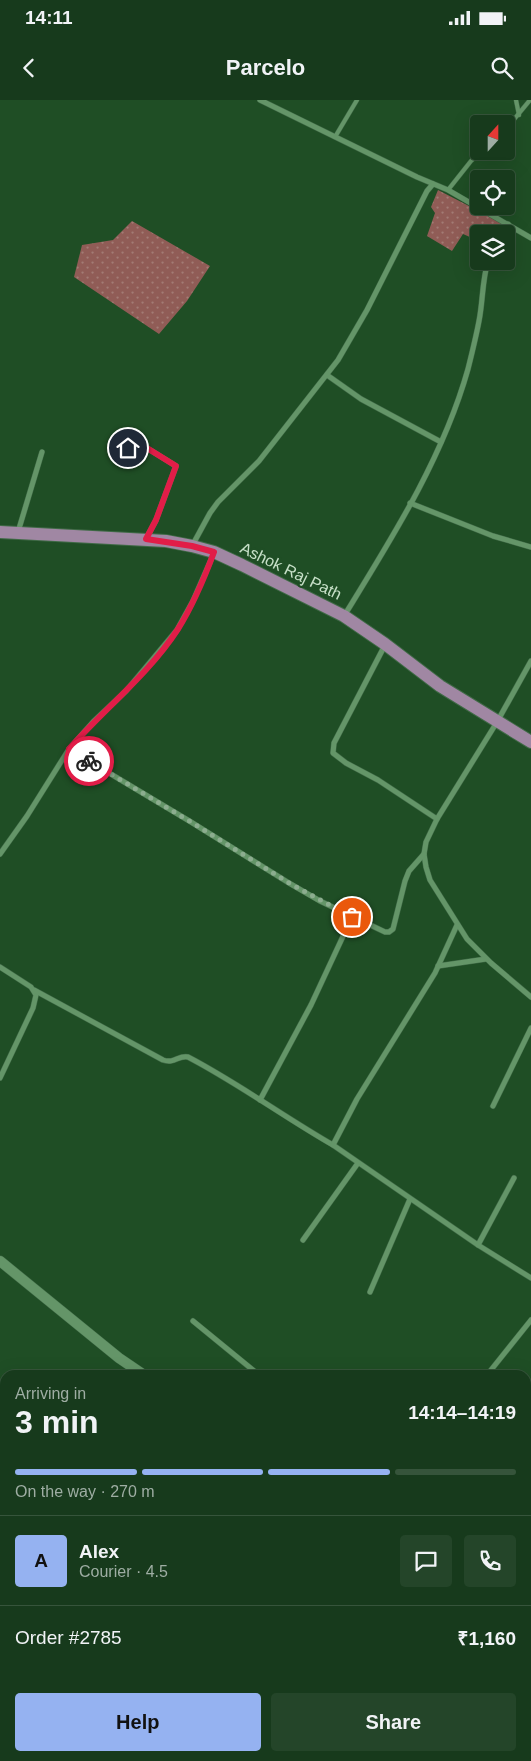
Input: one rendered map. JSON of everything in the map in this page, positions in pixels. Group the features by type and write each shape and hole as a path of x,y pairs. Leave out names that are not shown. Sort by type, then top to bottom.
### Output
{"main road":[{"name":"Ashok Raj Path","path":"0,532 146,539 192,546 214,552 242,564 344,616 385,644 440,686 531,742"},
{"path":"0,1261 119,1358 137,1370"}],"street":[{"path":"260,100 448,190 531,238"},
{"path":"192,546 218,502 250,472 327,375 367,310 427,190 433,184"},
{"path":"344,616 410,503 441,442 468,370 479,320 482,287 486,270"},
{"path":"327,375 361,399 441,442"},
{"path":"121,456 134,440 176,466 156,520 146,539"},
{"path":"18,533 42,452"},
{"path":"410,503 493,536 531,547"},
{"path":"0,854 27,816 69,749 94,721 126,691 177,630 193,601 214,552"},
{"path":"385,644 334,743 333,753 437,819"},
{"path":"531,661 497,722 437,819 426,842 424,854 430,880 467,939 486,959 531,997"},
{"path":"69,749 289,883 352,917 385,932 393,929 409,871 424,854"},
{"path":"260,1100 311,1005 352,917"},
{"path":"333,1145 357,1099 404,1026 438,966 457,925"},
{"path":"438,966 486,959"},
{"path":"0,967 34,990 163,1060 173,1062 184,1056 188,1057 333,1145 478,1245 531,1278"},
{"path":"0,1078 33,1008 36,1000 34,990"},
{"path":"493,1106 531,1028"},
{"path":"303,1240 358,1164"},
{"path":"478,1245 514,1178"},
{"path":"370,1292 410,1199"},
{"path":"492,1370 531,1320"},
{"path":"193,1321 253,1370"}],"lane":[{"path":"335,137 357,100"},
{"path":"516,100 519,115"},
{"path":"515,119 530,100"},
{"path":"448,190 472,160"}],"shaded area":[{"path":"438,190 470,206 470,215 486,215 502,223 501,225 470,225 470,237 463,234 452,251 427,236 435,213 431,207"},
{"path":"132,221 210,266 187,301 159,334 74,277 82,245 113,240"},
{"path":"114,434 130,442 120,454 108,442"}],"way so far":[{"path":"89,761 289,883 352,917"}],"route":[{"path":"89,761 69,749 94,721 126,691 167,644 185,617 214,552 166,541 146,539 156,520 176,466 134,440 128,448"}]}
